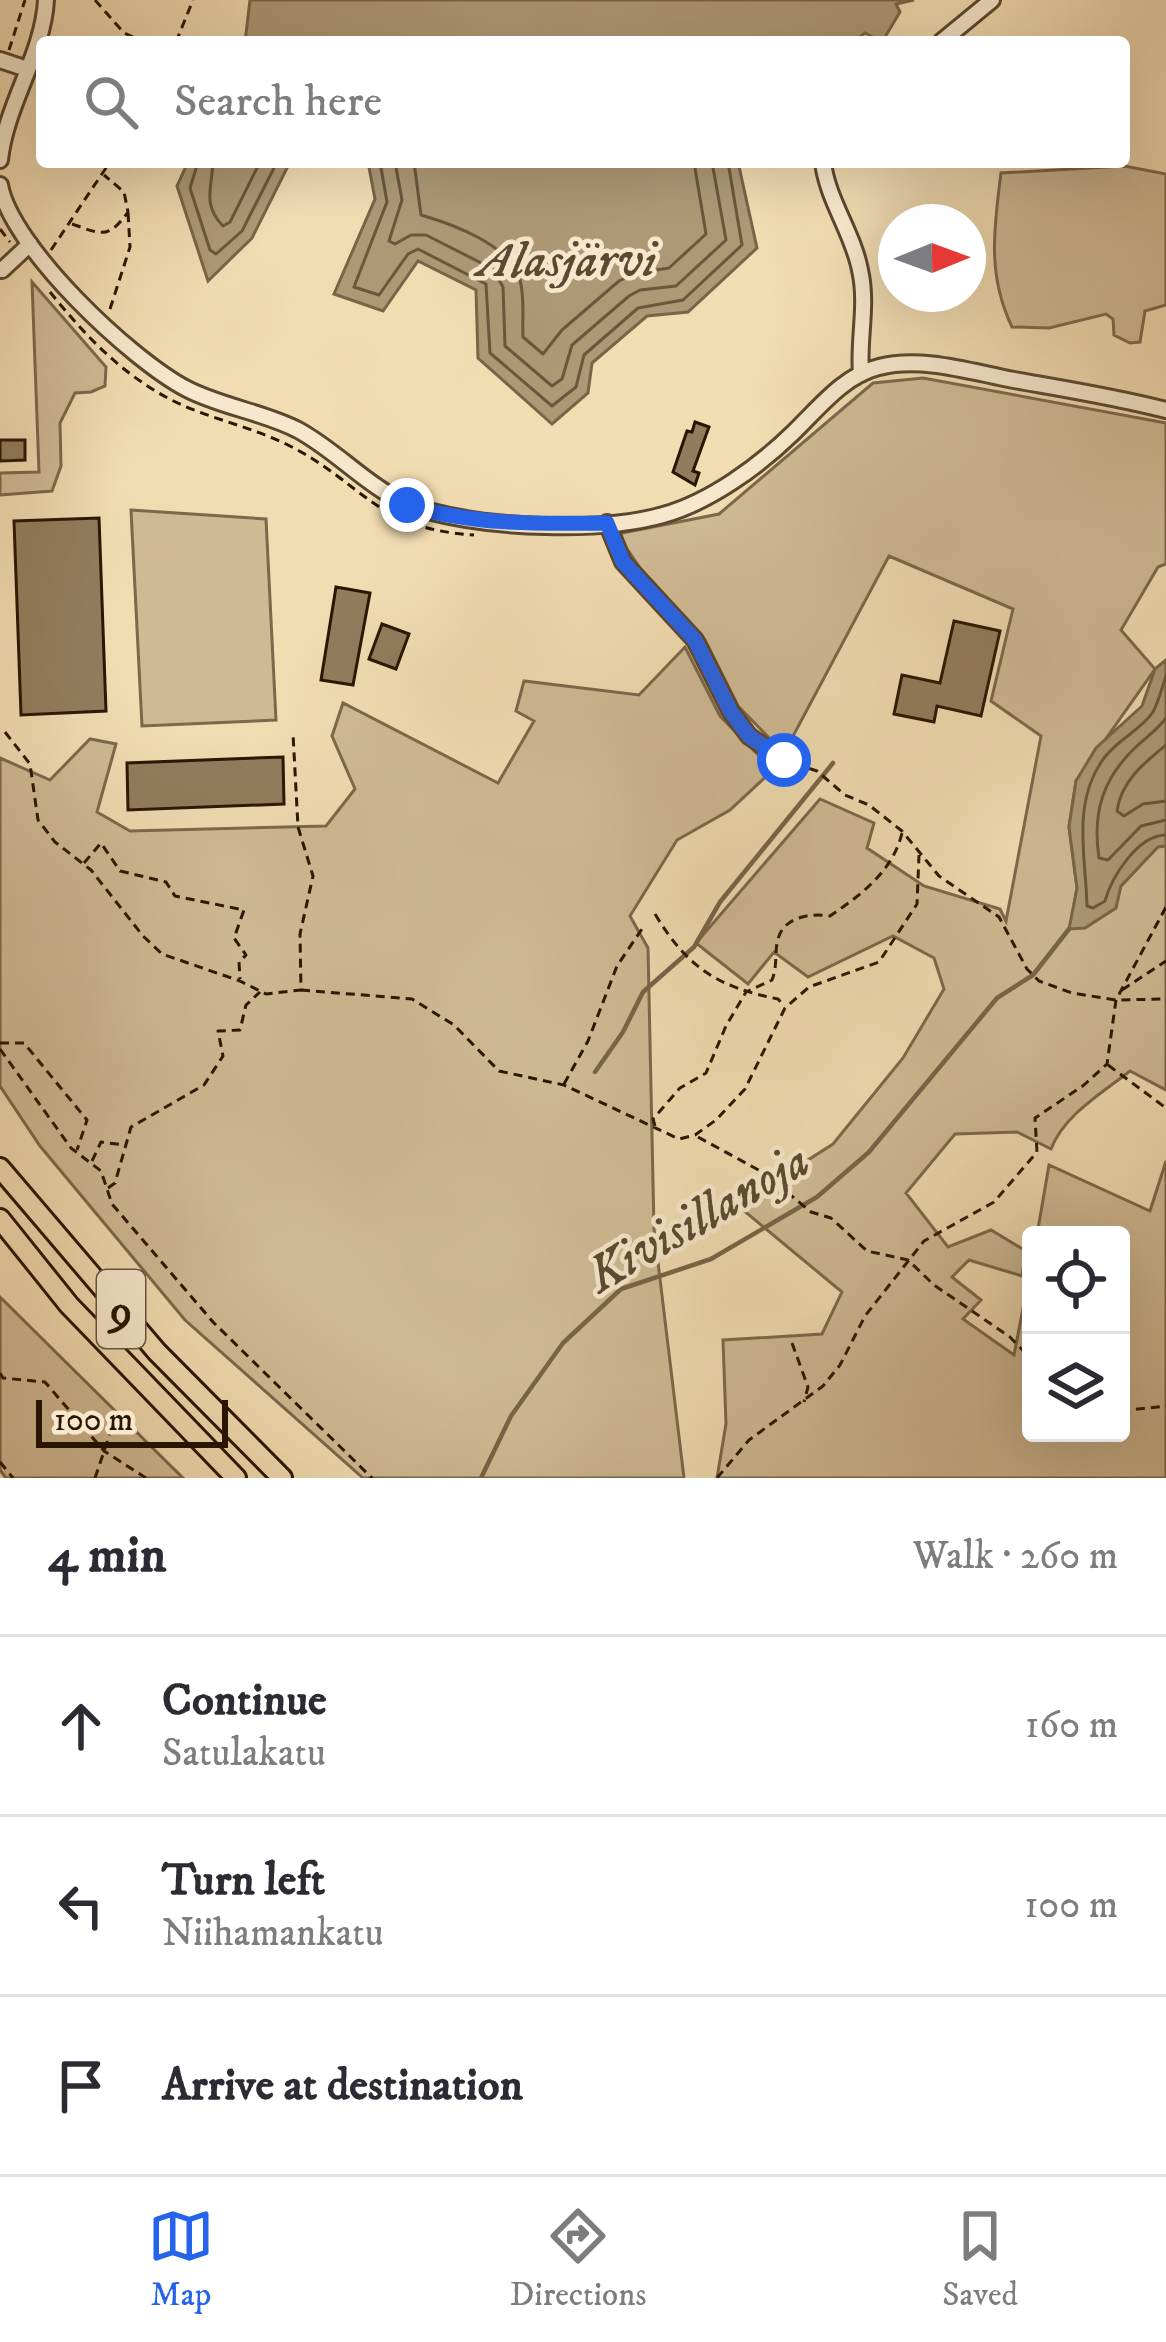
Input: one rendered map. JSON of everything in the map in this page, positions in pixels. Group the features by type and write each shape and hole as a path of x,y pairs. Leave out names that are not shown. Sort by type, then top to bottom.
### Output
{"highway":[{"path":"0,1148 4,1174"},
{"name":"9","path":"4,1174 158,1352 282,1478"},
{"name":"9","path":"0,1220 70,1305 236,1478"}],"street":[{"path":"39,36 46,0"},
{"path":"948,36 992,0"},
{"path":"0,160 5,126 36,43"},
{"path":"3,61 26,69"},
{"path":"826,168 863,283 868,371"},
{"path":"0,185 3,202 30,244 103,326 138,357 190,391 298,430 381,491 407,505 443,515 607,523 668,514 718,489 778,446 832,394 868,371 910,364 1166,410"},
{"path":"2,270 30,244"},
{"path":"607,523 623,562 695,640 731,712 749,736 784,760"}],"path":[{"path":"3,61 25,0"},
{"path":"95,0 131,36"},
{"path":"178,36 193,0"},
{"path":"44,259 106,168"},
{"path":"103,174 124,192 130,248 103,326"},
{"path":"72,224 100,234 116,230 128,212"},
{"path":"5,732 30,764 38,820 55,842 85,863 162,954 266,994 301,990 412,998 454,1025 499,1071 564,1085 679,1139 695,1135 716,1120 745,1089 785,1008 809,987 879,962 917,904 919,855"},
{"path":"293,734 298,827 313,876 301,934 301,990"},
{"path":"784,760 817,771 902,831 939,876 999,916 1027,969 1039,981 1072,993 1116,1000 1166,999"},
{"path":"656,1129 653,1119 663,1104 706,1073 746,992 772,980 778,966 778,940 785,927 810,913 830,916 866,891 898,850 902,831"},
{"path":"85,863 101,843 119,871 166,882 176,896 244,910 234,938 246,955 239,962 241,981"},
{"path":"717,1478 749,1439 803,1404 840,1365 865,1316 924,1240 994,1202 1016,1181 1037,1152 1035,1118 1107,1064 1116,1000 1166,907"},
{"path":"655,914 686,958 723,984 778,999 785,1008"},
{"path":"564,1085 617,966 644,926"},
{"path":"1120,991 1166,961"},
{"path":"107,1189 115,1183 131,1126 204,1085 223,1056 218,1030 240,1030 246,1005 262,991"},
{"path":"76,1151 88,1120 24,1043 0,1046 76,1151 100,1171 112,1204 213,1322 372,1478"},
{"path":"1107,1064 1166,1108"},
{"path":"695,1135 764,1173 811,1212 831,1218 867,1251 908,1260 934,1286 1022,1350"},
{"path":"92,1164 101,1142 126,1146"},
{"path":"792,1343 808,1387 803,1404"},
{"path":"0,1373 3,1378 45,1382 104,1450 146,1478"},
{"path":"1130,1410 1166,1406"},
{"path":"95,1478 117,1413"},
{"path":"0,1462 13,1478"}],"shaded area":[{"path":"1130,167 1166,174 1166,305 1145,311 1140,342 1114,335 1113,319 1106,314 1049,328 1012,327 996,270 1001,173"},
{"path":"32,282 106,367 105,386 75,393 60,423 61,466 52,491 0,495 0,473 39,472"},
{"path":"923,378 1166,423 1166,564 1158,567 1121,630 1155,669 1076,781 1069,827 1077,888 1070,929 1121,886 1158,846 1166,846 1166,1090 1130,1071 1074,1115 1051,1149 1017,1132 955,1134 906,1193 948,1247 991,1230 1022,1249 1022,1276 969,1260 952,1277 981,1300 963,1319 1014,1355 1022,1314 1022,1442 1130,1442 1130,1226 1039,1226 1049,1165 1150,1211 1166,1161 1166,1478 717,1478 726,1424 723,1340 822,1334 842,1292 737,1205 833,1144 903,1058 944,989 934,958 893,936 808,977 774,952 748,984 696,943 820,799 874,823 867,848 924,886 1000,909 1006,921 1041,736 991,701 1013,609 889,556 784,753 738,706 705,640 657,593 617,534 719,514 873,383"},
{"path":"131,510 266,519 276,720 142,726"},
{"path":"685,647 720,716 773,770 730,810 677,840 630,916 648,948 654,1229 684,1478 363,1478 185,1320 40,1146 0,1086 0,758 50,780 90,739 116,744 97,812 130,831 326,826 355,789 332,736 343,703 498,783 534,721 516,711 524,681 639,695"},
{"path":"0,1297 183,1478 6,1478 0,1470"}],"water":[{"path":"250,0 914,0 896,4 900,12 886,36 246,36"},
{"path":"185,168 287,168 252,238 208,281 177,186"},
{"name":"Alasjärvi","path":"369,168 739,168 757,248 688,312 647,316 592,363 588,393 552,424 478,358 476,290 418,261 383,311 334,294 375,199"},
{"path":"1166,660 1166,846 1158,847 1121,886 1116,908 1085,928 1069,929 1077,888 1069,827 1076,781 1096,748 1142,706 1155,669"}],"building":[{"path":"695,422 709,427 693,471 699,473 695,485 673,472 687,431 692,432"},
{"path":"0,440 25,440 25,460 0,461"},
{"path":"99,518 106,711 21,715 14,521"},
{"path":"336,587 370,593 353,685 321,680"},
{"path":"954,621 1000,631 981,716 937,706 934,722 894,714 902,675 940,683"},
{"path":"382,624 409,634 396,669 369,659"},
{"path":"283,757 284,804 128,810 127,763"}],"waterway":[{"path":"595,1072 643,992 694,947 720,902 833,763"},
{"name":"Kivisillanoja","path":"481,1478 511,1416 563,1343 621,1289 711,1259 817,1197 869,1152 997,998 1033,975 1069,929"}],"route":[{"path":"407,505 443,515 493,520 607,523 623,562 695,640 731,712 749,736 784,760"}]}
